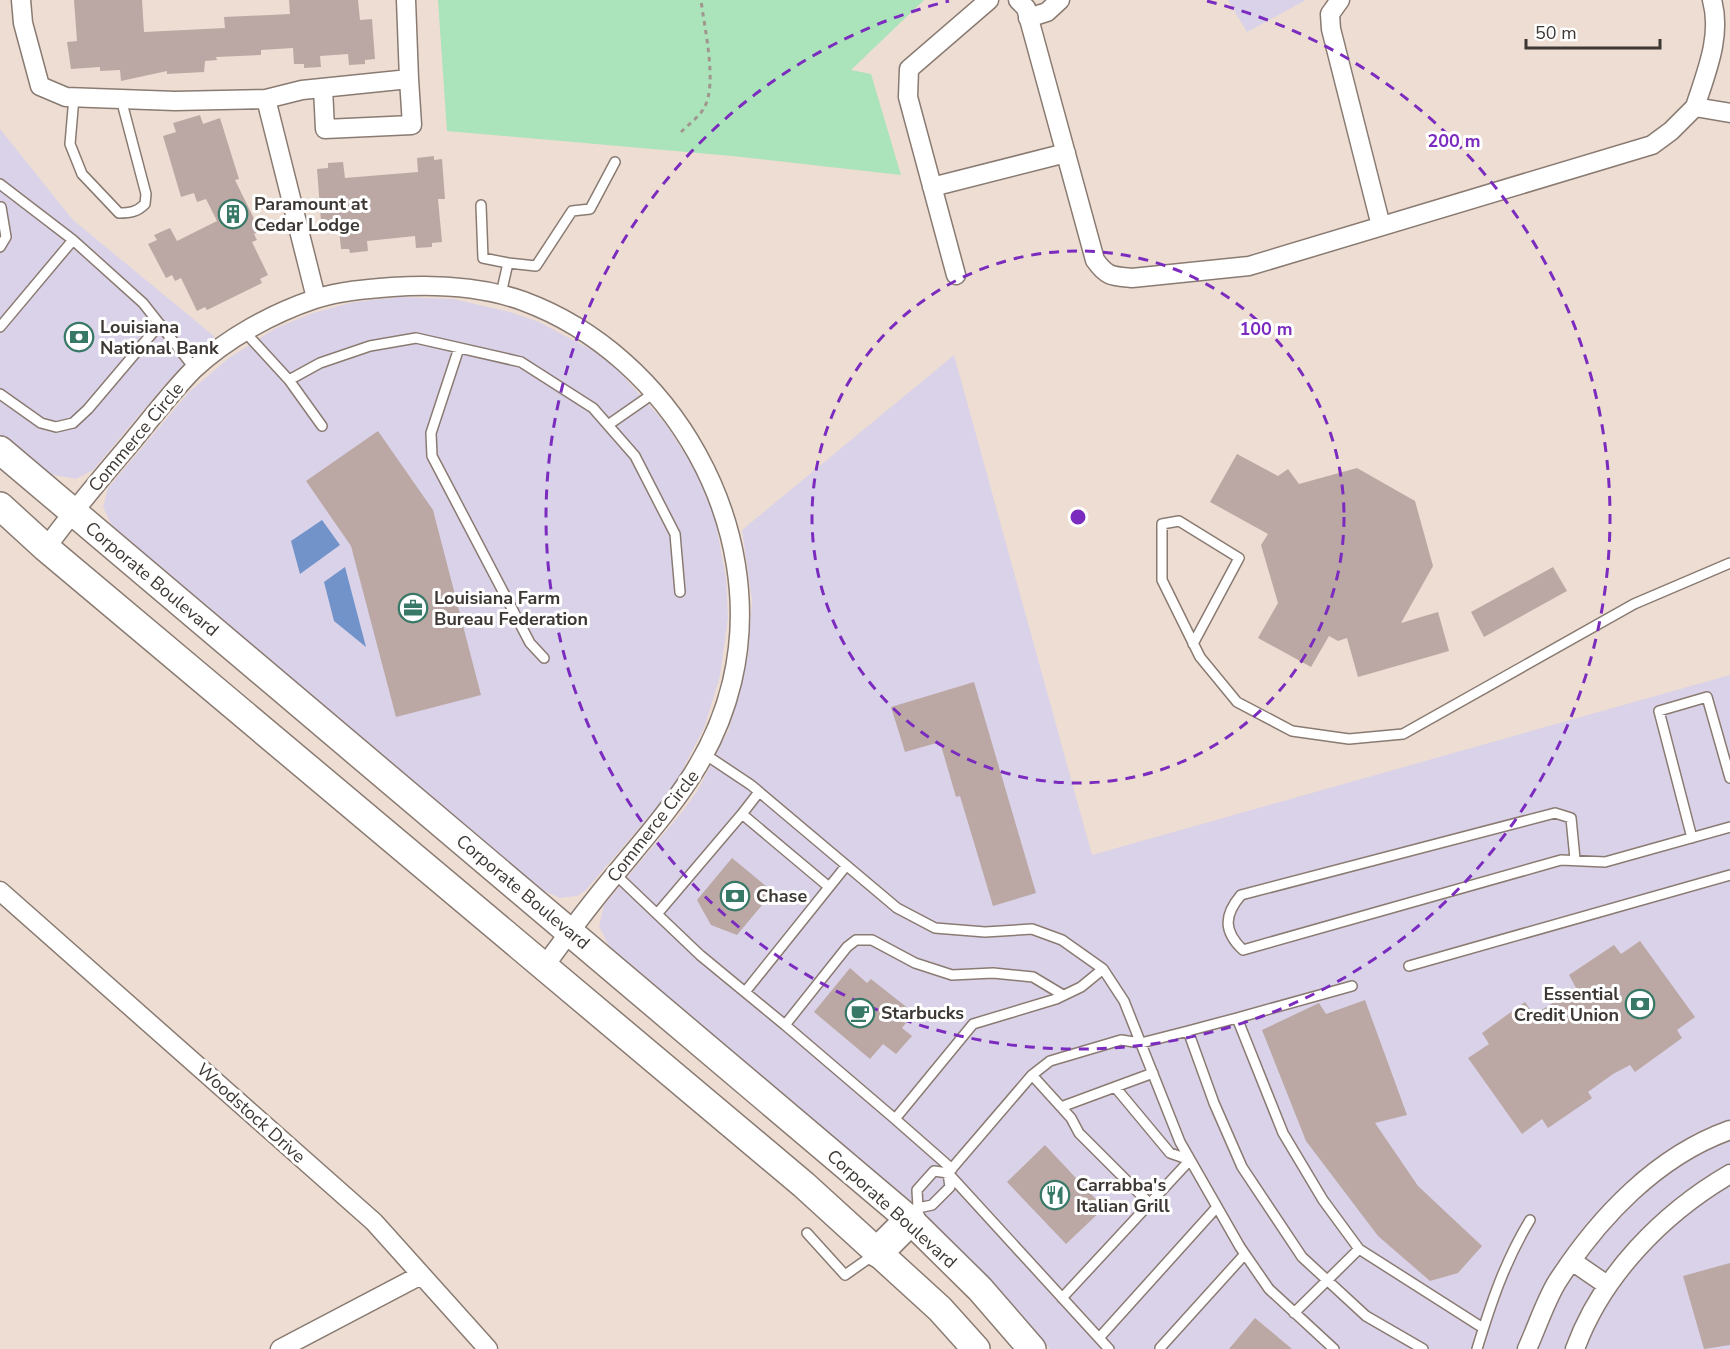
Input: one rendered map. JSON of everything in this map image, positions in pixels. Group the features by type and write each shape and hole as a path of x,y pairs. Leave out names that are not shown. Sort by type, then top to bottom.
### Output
{"main road":[{"path":"878,1252 914,1214"}],"street":[{"path":"21,0 23,23 40,86 66,97 175,101 266,99 323,88 409,79"},
{"path":"323,88 325,129 412,125 406,0"},
{"path":"956,275 908,97 909,69 989,0"},
{"path":"1018,0 1026,8 1095,260 1104,273 1132,278 1249,266 1652,145 1671,131 1695,107 1713,54 1714,9 1712,0"},
{"path":"1028,18 1047,12 1060,0"},
{"path":"1340,0 1330,14 1331,29 1381,226"},
{"path":"266,99 316,298"},
{"path":"1695,107 1730,113"},
{"path":"932,187 1066,153"},
{"name":"Commerce Circle","path":"46,548 73,512 195,369 245,332 316,298 368,289 428,285 464,287 501,294 525,302 572,324 615,356 654,393 684,430 703,465 720,504 739,582 739,628 733,679 706,755 671,808 615,874 544,967"},
{"name":"Corporate Boulevard","path":"0,450 570,932 914,1214 1032,1349"},
{"path":"0,506 46,548 804,1185 940,1310 976,1349"},
{"name":"Woodstock Drive","path":"0,891 374,1222 488,1349"},
{"path":"1527,1349 1556,1284 1596,1228 1649,1175 1705,1138 1730,1130"},
{"path":"1575,1349 1607,1285 1672,1214 1730,1174"},
{"path":"1572,1261 1607,1285"},
{"path":"280,1349 421,1275"}],"lane":[{"path":"74,97 70,144 82,174 119,213 128,213 138,211 145,204 146,194 121,99"},
{"path":"481,205 483,258 536,266 572,211 590,209 615,162"},
{"path":"0,184 73,240 143,303 195,369"},
{"path":"0,247 6,237 1,208 10,191"},
{"path":"0,327 73,240"},
{"path":"501,294 508,263"},
{"path":"0,394 41,423 56,427 73,423 88,409 160,324"},
{"path":"245,332 289,380 322,426"},
{"path":"289,380 320,363 382,344 416,338 521,362 593,408 635,456 675,534 680,592"},
{"path":"459,348 431,433 432,456 530,643 544,658"},
{"path":"608,425 654,393"},
{"path":"1194,644 1239,558 1179,521 1162,524 1162,580 1200,657 1237,702 1292,731 1349,739 1402,734 1634,604 1730,563"},
{"path":"1692,838 1659,711 1707,697 1730,778"},
{"path":"706,755 759,792 897,908 935,928 985,932 1032,929 1062,940 1103,969 1124,1001 1190,1160 1245,1254 1269,1289 1332,1348"},
{"path":"657,914 759,792"},
{"path":"1575,859 1571,818 1555,813 1241,895 1229,909 1228,926 1233,940 1243,950 1561,860 1605,862 1730,827"},
{"path":"742,814 829,887"},
{"path":"745,992 846,866"},
{"path":"615,874 745,992 895,1119 950,1171 1109,1349"},
{"path":"1409,966 1730,875"},
{"path":"785,1025 847,947 856,940 872,940 915,963 952,975 993,974 1033,977 1063,995"},
{"path":"895,1119 973,1024 1082,987 1103,969"},
{"path":"914,1214 932,1206 950,1187 950,1171 1032,1075 1050,1061 1121,1040 1141,1043 1352,986"},
{"path":"1237,1018 1283,1133 1323,1200 1359,1249 1483,1328"},
{"path":"1188,1031 1214,1103 1242,1167 1302,1257 1366,1316 1423,1349"},
{"path":"1061,1107 1153,1073"},
{"path":"1032,1075 1061,1107 1079,1133 1150,1204"},
{"path":"1115,1087 1170,1153 1190,1160"},
{"path":"1062,1298 1190,1160"},
{"path":"914,1214 917,1190 934,1171 950,1171"},
{"path":"1099,1338 1217,1207"},
{"path":"1476,1349 1511,1251 1530,1220"},
{"path":"807,1233 845,1275 878,1252"},
{"path":"1294,1313 1359,1249"},
{"path":"1160,1349 1245,1254"}],"path":[{"path":"681,132 704,109 709,94 709,70 701,0"}],"shaded area":[{"path":"1228,0 1306,0 1247,32"},
{"path":"0,129 73,220 215,337 167,382 93,470 76,479 49,474 0,434"},
{"path":"400,297 453,299 510,312 539,322 592,350 618,370 665,423 695,470 715,519 726,578 728,617 720,676 704,728 676,782 585,891 577,896 560,898 540,889 112,526 103,507 108,488 189,392 229,358 276,328 313,313 354,302"},
{"path":"954,355 1092,855 1730,675 1730,1349 1050,1349 939,1229 609,946 599,926 604,905 698,790 729,729 748,654 752,600 742,530"}],"green space":[{"path":"438,0 924,0 851,70 871,74 901,175 732,156 447,131"}],"water":[{"path":"322,520 340,545 300,574 291,541"},
{"path":"345,567 366,647 334,621 324,582"}],"building":[{"path":"74,0 142,0 144,32 225,28 224,17 290,14 289,0 358,0 360,20 372,19 375,59 365,60 365,64 349,65 348,54 320,56 321,67 304,68 304,64 294,64 293,48 261,50 261,55 216,57 217,60 205,61 204,72 167,74 167,71 121,81 120,70 100,71 100,67 71,69 67,42 77,41"},
{"name":"Paramount at Cedar Lodge","path":"200,115 203,124 220,118 239,179 235,180 260,231 254,234 257,240 252,242 268,275 260,279 262,283 207,310 205,307 197,311 181,278 175,281 172,275 166,278 148,244 157,240 154,235 170,228 177,241 217,221 206,199 197,202 194,193 181,197 163,136 176,132 173,123"},
{"name":"Paramount at Cedar Lodge","path":"434,156 434,160 442,159 445,199 438,199 442,242 432,243 432,247 416,248 415,236 367,241 368,251 350,253 349,249 341,249 338,220 321,222 317,169 328,168 328,163 343,162 345,178 418,172 417,158"},
{"name":"Louisiana Farm Bureau Federation","path":"378,431 433,510 481,695 396,717 351,546 306,481"},
{"path":"1237,454 1278,476 1288,469 1299,484 1357,468 1415,501 1433,566 1401,623 1438,612 1449,651 1358,677 1347,638 1338,641 1329,636 1311,667 1258,638 1278,603 1261,545 1268,534 1210,502"},
{"path":"1553,567 1567,591 1484,637 1471,612"},
{"path":"974,682 1036,893 993,906 960,796 956,797 940,742 905,752 891,707"},
{"name":"Chase","path":"732,858 773,892 737,935 711,925 697,900"},
{"path":"1640,941 1695,1017 1677,1030 1682,1038 1635,1072 1630,1065 1613,1074 1588,1092 1592,1098 1548,1128 1542,1119 1522,1134 1468,1058 1489,1044 1482,1033 1525,1002 1534,1015 1576,988 1569,975 1614,945 1621,954"},
{"name":"Starbucks","path":"850,968 867,983 871,979 909,1009 904,1014 906,1016 902,1021 906,1023 902,1028 912,1036 896,1054 883,1044 870,1059 814,1012"},
{"path":"1365,1000 1407,1115 1375,1123 1418,1186 1482,1246 1458,1273 1430,1281 1378,1236 1306,1141 1262,1030 1319,1003 1326,1014"},
{"name":"Carrabba's Italian Grill","path":"1045,1145 1104,1208 1066,1244 1007,1182"},
{"path":"1730,1263 1730,1345 1704,1349 1683,1276"},
{"path":"1255,1318 1292,1349 1229,1349"}],"place":[{"name":"Paramount at Cedar Lodge","path":"233,214"},
{"name":"Louisiana National Bank","path":"79,337"},
{"name":"Louisiana Farm Bureau Federation","path":"413,608"},
{"name":"Chase","path":"735,896"},
{"name":"Essential Credit Union","path":"1640,1004"},
{"name":"Starbucks","path":"860,1013"},
{"name":"Carrabba's Italian Grill","path":"1055,1195"}]}
